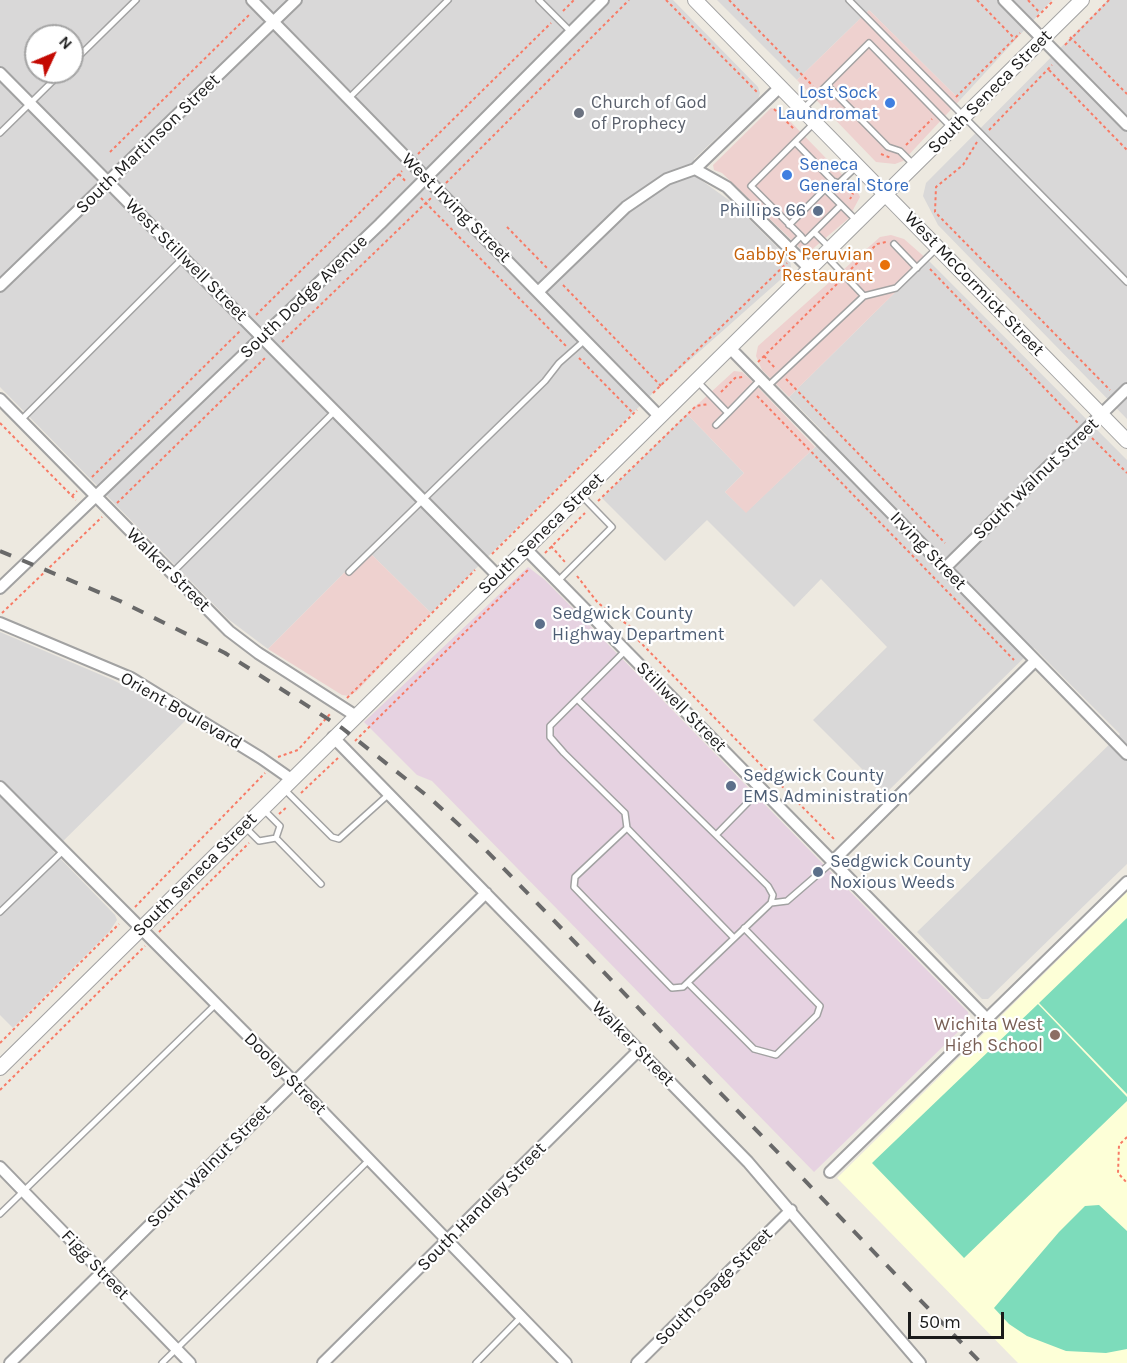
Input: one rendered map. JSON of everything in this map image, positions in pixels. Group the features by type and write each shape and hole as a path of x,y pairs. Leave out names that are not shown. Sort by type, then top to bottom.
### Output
{"street":[{"name":"South Martinson Street","path":"0,286 296,0"},
{"name":"South Dodge Avenue","path":"0,588 94,495 143,453 414,190 603,0"},
{"name":"West McCormick Street","path":"695,0 1127,441"},
{"path":"1004,0 1127,124"},
{"name":"South Seneca Street","path":"0,1068 1082,0"},
{"name":"West Irving Street","path":"255,3 660,417"},
{"name":"West Stillwell Street","path":"0,73 498,576"},
{"path":"538,292 626,207 667,179 695,169 780,87"},
{"path":"695,169 727,187 810,269"},
{"name":"Irving Street","path":"730,348 1127,754"},
{"name":"South Walnut Street","path":"945,568 1127,389"},
{"name":"Walker Street","path":"0,399 229,631 258,653 356,716"},
{"name":"Stillwell Street","path":"526,549 987,1019"},
{"name":"Orient Boulevard","path":"0,623 131,678 272,765 287,783"},
{"path":"833,861 1035,661"},
{"name":"Walker Street","path":"333,737 639,1050 791,1210 920,1363"},
{"name":"Dooley Street","path":"0,787 294,1082 566,1363"},
{"path":"830,1172 1127,882"},
{"name":"South Walnut Street","path":"10,1363 486,892"},
{"name":"South Handley Street","path":"323,1363 639,1050"},
{"name":"Figg Street","path":"0,1167 190,1363"},
{"name":"South Osage Street","path":"637,1363 791,1210"}],"lane":[{"path":"84,51 136,0"},
{"path":"348,99 448,0"},
{"path":"539,0 571,32"},
{"path":"849,0 1127,282"},
{"path":"802,109 869,43 952,128"},
{"path":"0,133 50,84"},
{"path":"827,85 888,147 900,151 914,166"},
{"path":"815,122 751,186 805,241 842,206"},
{"path":"795,142 833,181 839,183 857,166"},
{"path":"789,225 833,181"},
{"path":"825,189 858,222"},
{"path":"814,232 864,296"},
{"path":"792,251 801,236"},
{"path":"894,244 917,268"},
{"path":"716,425 751,390 781,374 864,296 896,288 938,247"},
{"path":"21,420 183,257"},
{"path":"349,572 585,340"},
{"path":"696,381 728,413"},
{"path":"172,573 335,411"},
{"path":"557,582 612,527 580,495"},
{"path":"626,651 550,726 550,737 625,813 627,828 734,938"},
{"path":"577,699 768,886 773,896 771,903 683,987 672,988 574,887 575,877 627,828"},
{"path":"287,783 332,837 339,839 389,794"},
{"path":"716,835 762,788"},
{"path":"262,808 280,826 276,838"},
{"path":"244,826 259,841 276,838"},
{"path":"276,838 321,885"},
{"path":"0,912 63,851"},
{"path":"771,903 787,901 833,861"},
{"path":"687,982 754,1049 776,1055 817,1016 820,1006 744,928"},
{"path":"0,1214 216,1004"},
{"path":"162,1363 369,1160"},
{"path":"476,1363 521,1317"}],"path":[{"path":"72,496 574,0"},
{"path":"0,615 439,191 629,0"},
{"path":"666,0 801,136"},
{"path":"729,0 820,92"},
{"path":"977,0 1015,39"},
{"path":"1028,0 1040,14"},
{"path":"950,102 1054,0"},
{"path":"1109,0 1070,37 1049,70 971,148 963,165 936,187 935,212 1118,398"},
{"path":"110,152 255,3"},
{"path":"1070,37 1127,94"},
{"path":"1049,70 1127,150"},
{"path":"876,149 884,158 893,158 938,114"},
{"path":"399,174 633,413"},
{"path":"842,180 854,195 842,206"},
{"path":"507,227 661,386"},
{"path":"0,1043 127,916 280,756 298,750 340,705 661,386 792,251"},
{"path":"764,356 945,543"},
{"path":"739,378 1014,660"},
{"path":"0,423 83,507"},
{"path":"551,546 598,603 632,628 638,640 835,840"},
{"path":"1127,1137 1119,1145 1118,1164 1118,1173 1127,1183"}],"shaded area":[{"path":"0,0 673,0 758,87 760,93 758,99 694,159 698,178 733,203 790,260 791,267 788,273 656,390 431,613 367,550 268,649 228,619 0,387"},
{"path":"717,0 1052,0 960,100 869,10 797,80"},
{"path":"1108,0 1127,0 1127,419 938,225 923,196 926,183"},
{"path":"869,10 960,100 903,161 895,164 876,162 797,80"},
{"path":"771,108 783,114 857,190 860,197 848,219 809,252 802,250 722,173 714,170 713,165"},
{"path":"891,235 904,239 928,260 789,397 762,370 756,356 758,346 880,237"},
{"path":"928,260 1127,460 1127,864 988,999 982,999 917,932 1120,734 1034,648 886,793 813,720 887,647 821,579 794,607 707,520 665,561 602,498 687,414 744,473 725,492 746,512 827,436 789,397"},
{"path":"734,371 742,372 749,378 815,447 746,513 725,492 744,473 687,414"},
{"path":"367,550 431,613 357,691 349,696 342,695 268,649"},
{"path":"528,567 545,580 968,1012 969,1019 965,1025 814,1172 432,781 417,775 364,722"},
{"path":"0,632 113,680 187,719 53,851 115,915 117,920 109,932 13,1028 0,1015"},
{"name":"Wichita West High School","path":"1127,892 1127,1363 1018,1363 837,1178"}],"green space":[{"path":"1127,918 1127,1094 1039,1003"},
{"path":"1038,1004 1127,1097 1127,1101 964,1258 872,1163"},
{"path":"1099,1205 1127,1231 1127,1349 1106,1353 1066,1351 1027,1336 1009,1324 994,1308 1059,1232 1085,1206"}],"railway":[{"path":"0,551 120,601 225,653 342,728 431,799 482,846 981,1363"}],"place":[{"name":"Lost Sock Laundromat","path":"890,103"},
{"name":"Church of God of Prophecy","path":"579,113"},
{"name":"Seneca General Store","path":"787,175"},
{"name":"Phillips 66","path":"818,211"},
{"name":"Gabby's Peruvian Restaurant","path":"885,265"},
{"name":"Sedgwick County Highway Department","path":"540,624"},
{"name":"Sedgwick County EMS Administration","path":"731,786"},
{"name":"Sedgwick County Noxious Weeds","path":"818,872"},
{"name":"Wichita West High School","path":"1055,1035"}]}
